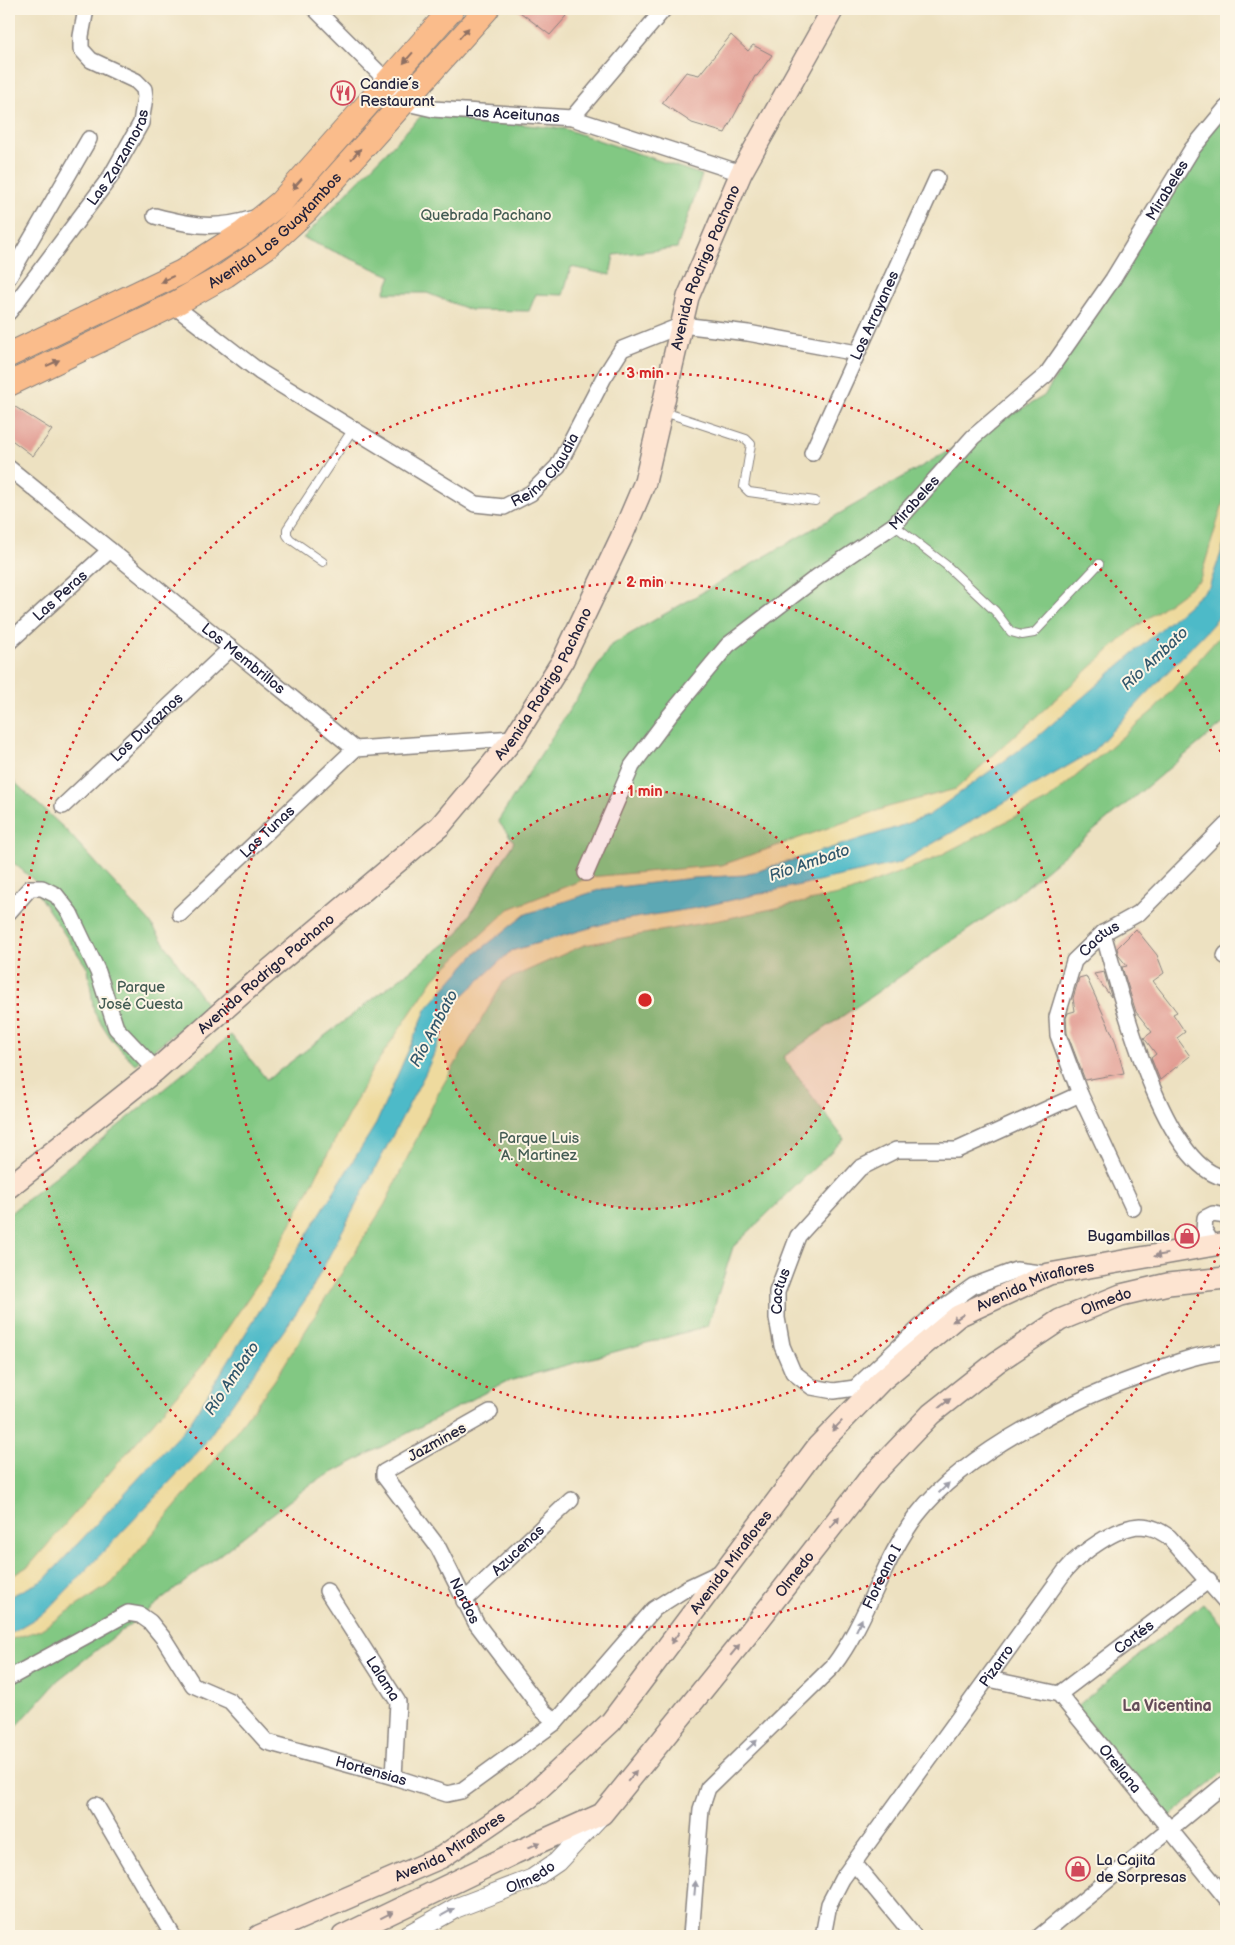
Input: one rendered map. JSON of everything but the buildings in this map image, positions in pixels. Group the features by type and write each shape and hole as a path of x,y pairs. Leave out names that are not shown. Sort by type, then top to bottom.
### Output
{"main road":[{"name":"Avenida Los Guaytambos","path":"9,355 182,272 243,233 281,202 452,9"},
{"name":"Avenida Los Guaytambos","path":"9,384 173,305 226,275 269,245 306,211 487,9"},
{"name":"Avenida Rodrigo Pachano","path":"9,1187 156,1070 255,982 440,826 514,738 562,660 646,482 688,297 741,173 832,9"},
{"name":"Avenida Miraflores","path":"259,1936 442,1857 530,1798 611,1722 818,1446 882,1380 958,1316 1049,1274 1220,1244"},
{"name":"Olmedo","path":"602,1814 748,1634 869,1479 931,1414 997,1362 1060,1320 1121,1295 1168,1284 1226,1278"},
{"path":"343,1936 514,1853 602,1814"}],"street":[{"name":"Las Zarzamoras","path":"9,312 14,292 111,176 141,123 145,97 144,89 136,82 91,60 81,49 81,36 86,9"},
{"path":"315,9 388,82 402,102"},
{"path":"572,118 664,9"},
{"name":"Las Aceitunas","path":"402,102 433,109 572,118 741,173"},
{"name":"Mirabeles","path":"586,873 632,766 670,715 728,645 817,577 894,525 973,437 1046,375 1114,279 1192,149 1226,108"},
{"name":"Las Zarzamoras","path":"9,277 88,139"},
{"name":"Los Arrayanes","path":"812,453 937,178"},
{"path":"155,216 181,223 230,226 265,215"},
{"name":"Reina Claudia","path":"173,305 260,372 475,504 504,507 531,494 558,466 603,379 622,348 682,325 748,333 857,353"},
{"name":"Los Membrillos","path":"9,468 355,749"},
{"name":"Las Peras","path":"9,642 110,550"},
{"name":"Los Duraznos","path":"63,806 230,648"},
{"path":"355,749 514,738"},
{"name":"Las Tunas","path":"180,914 355,749"},
{"name":"Cactus","path":"1133,1208 1080,1094 1058,1035 1058,1017 1074,961 1103,933 1139,913 1226,825"},
{"path":"9,912 30,888 42,888 56,895 70,913 98,972 116,1028 156,1070"},
{"path":"1103,933 1150,1084 1162,1109 1180,1143 1209,1171 1226,1178"},
{"name":"Cactus","path":"1049,1274 1016,1270 972,1286 935,1313 855,1388 834,1391 812,1388 793,1372 782,1346 777,1292 798,1236 860,1168 896,1150 957,1150 1080,1094"},
{"path":"1220,1244 1204,1230 1205,1218 1213,1214 1226,1216"},
{"name":"Floreana I","path":"691,1936 701,1808 704,1796 712,1782 824,1677 838,1660 854,1635 895,1549 918,1514 954,1478 974,1463 1063,1409 1119,1383 1193,1357 1226,1352"},
{"name":"Jazmines","path":"384,1472 490,1412"},
{"name":"Nardos","path":"384,1472 384,1476 438,1547 464,1602 476,1622 543,1711 556,1722"},
{"name":"Azucenas","path":"464,1602 571,1500"},
{"name":"Pizarro","path":"823,1936 833,1894 1073,1562 1092,1548 1128,1529 1146,1526 1169,1537 1209,1580 1226,1602"},
{"name":"Hortensias","path":"9,1678 128,1613 135,1614 145,1617 164,1639 193,1685 230,1701 267,1742 394,1777 447,1794 457,1792 556,1722 654,1609 687,1588 724,1571"},
{"name":"Cortés","path":"1059,1694 1209,1580"},
{"name":"Lalama","path":"327,1591 398,1702 394,1777"},
{"path":"989,1679 1059,1694"},
{"name":"Orellana","path":"1059,1694 1226,1898"},
{"path":"1040,1936 1226,1783"},
{"path":"96,1805 173,1936"},
{"name":"Olmedo","path":"406,1936 456,1908 532,1879 557,1862 602,1814"},
{"path":"854,1863 914,1936"}],"lane":[{"path":"662,412 746,439 752,444 744,486 749,492 815,501"},
{"path":"323,562 290,539 286,535 287,529 353,429"},
{"path":"894,525 946,565 995,610 1011,632 1034,634 1099,564"}],"green space":[{"name":"Parque Luis A. Martinez","path":"1226,112 1226,721 1004,905 783,1057 844,1139 733,1247 708,1326 505,1382 311,1484 58,1680 9,1735 9,1214 231,1035 267,1080 458,934 514,842 498,821 611,645 1044,396 1211,131"},
{"name":"Quebrada Pachano","path":"423,114 565,129 702,175 677,248 614,255 610,275 571,267 563,295 536,294 529,311 470,310 427,293 384,293 391,276 303,238"},
{"name":"Parque José Cuesta","path":"9,777 66,830 149,921 208,1007 135,1064 112,1040 94,1012 88,969 37,893 36,882 9,859"},
{"path":"1203,1603 1226,1630 1226,1770 1168,1818 1076,1707"}],"sand":[{"path":"1226,493 1226,629 1156,708 1048,800 931,860 847,893 720,920 584,945 504,981 439,1092 385,1204 274,1381 218,1455 112,1583 40,1630 9,1640 9,1578 30,1565 202,1366 265,1273 372,1070 434,978 509,909 590,877 722,865 888,807 956,789 1132,630 1200,580"}],"water":[{"name":"Río Ambato","path":"1226,539 1226,607 1212,625 1092,752 899,863 696,908 610,922 511,951 457,1001 425,1074 308,1296 199,1451 46,1612 9,1634 9,1597 44,1580 189,1424 376,1124 427,1008 475,954 526,914 602,889 693,878 745,875 895,828 929,815 1036,738 1209,587"}],"place":[{"name":"Candie´s Restaurant","path":"343,93"},
{"name":"Bugambillas","path":"1187,1236"},
{"name":"La Cajita de Sorpresas","path":"1078,1869"}],"district":[{"name":"La Vicentina","path":"1167,1705"}]}
